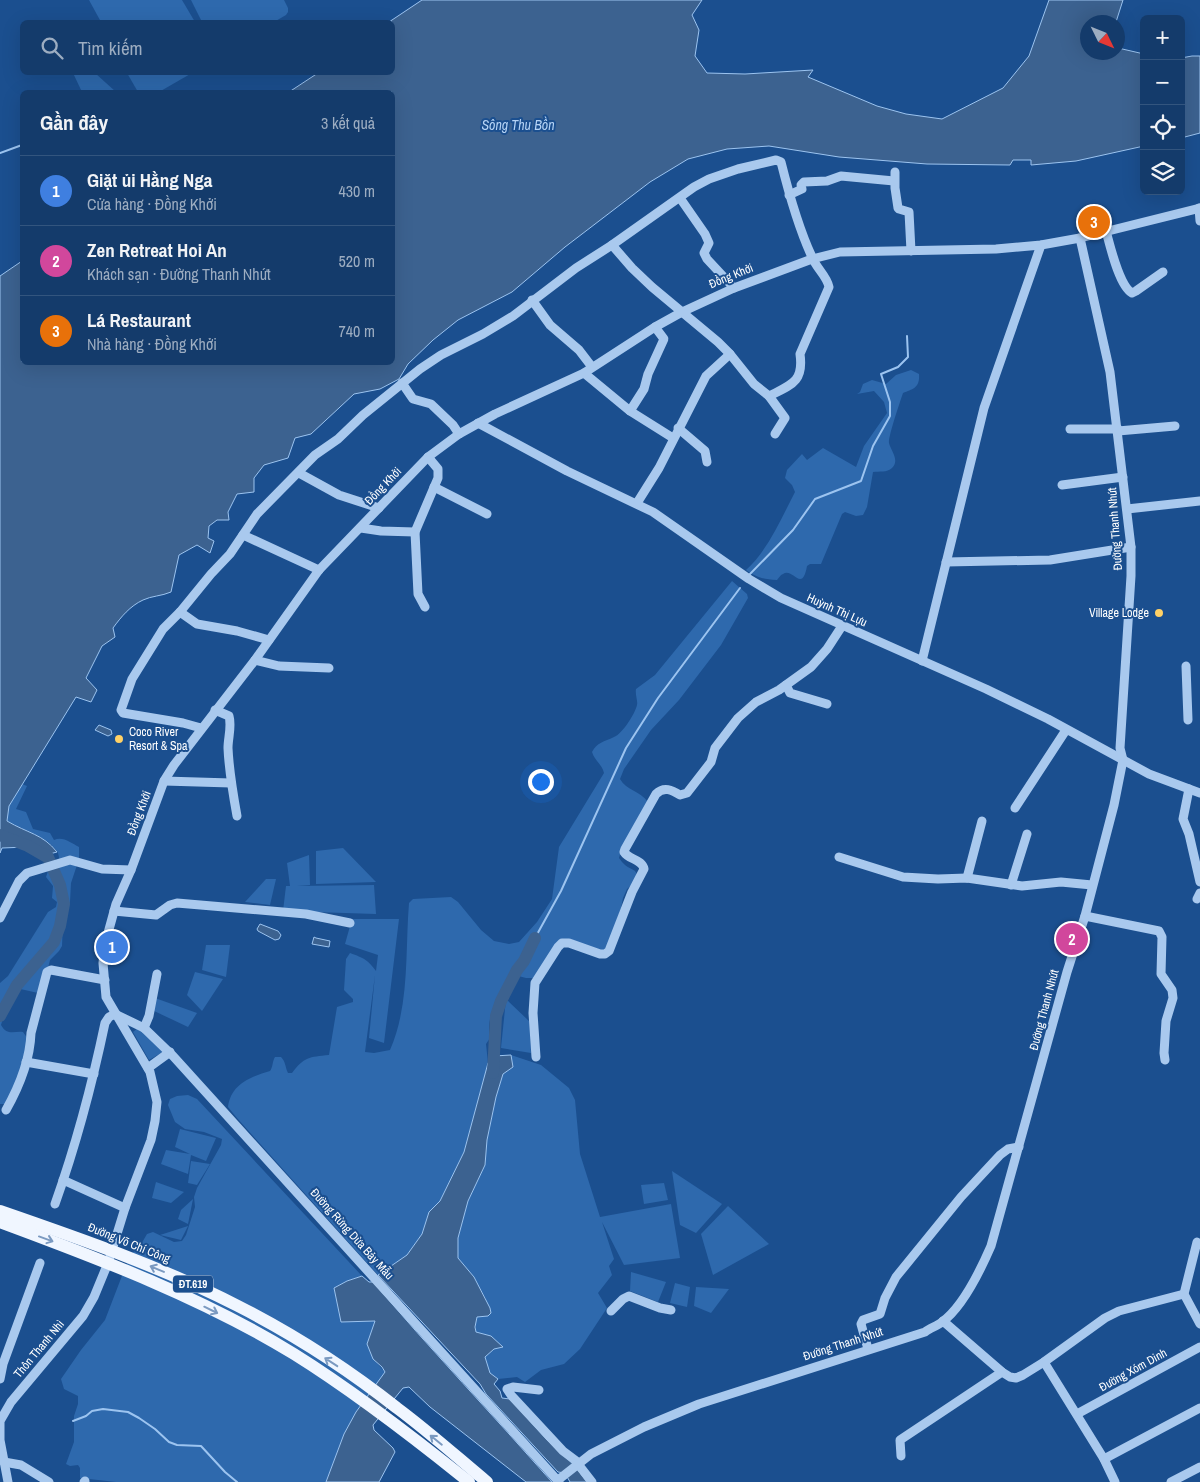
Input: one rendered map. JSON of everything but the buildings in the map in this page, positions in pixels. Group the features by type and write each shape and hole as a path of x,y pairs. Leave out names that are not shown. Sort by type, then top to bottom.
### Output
{"main road":[{"name":"Đường Võ Chí Công","path":"0,1211 110,1257 234,1321 294,1354 363,1400 389,1420 448,1457"},
{"name":"Đường Võ Chí Công","path":"0,1222 187,1282 239,1306 304,1344 372,1389 398,1408 448,1457"},
{"name":"ĐT.619","path":"448,1457 469,1482"},
{"name":"ĐT.619","path":"448,1457 488,1482"}],"street":[{"path":"201,728 183,723 127,715 121,711 124,697 140,665 163,629 230,554 257,514 315,455 338,439 359,418 427,364 513,316 595,255 709,179 738,168 776,160 781,162 789,195 812,259 828,282 828,288 800,354 802,366 799,374 794,383 769,396"},
{"path":"789,195 802,189 801,185 804,182 827,181 841,176 895,176 898,209 909,212 911,251"},
{"path":"680,198 705,234 709,243 704,253 707,259 734,288"},
{"path":"1199,208 1200,221"},
{"name":"Đồng Khởi","path":"110,1257 125,1208 151,1140 157,1102 148,1068 106,997 104,944 114,911 164,781 201,728 269,640 319,570 428,457 459,434 478,423 584,373 655,327 682,312 734,288 812,259 840,252 996,249 1041,245 1080,238 1199,208"},
{"path":"1106,231 1119,271 1129,291 1136,291 1163,272"},
{"name":"Đường Thanh Nhứt","path":"560,1480 591,1454 644,1427 699,1404 924,1332 943,1321 958,1305 982,1267 991,1246 1067,972 1085,916 1114,805 1123,760 1120,748 1131,576 1131,547 1110,372 1080,238"},
{"path":"612,245 652,287 730,354 754,384 769,396 785,418 775,434"},
{"path":"922,660 984,408 1041,245"},
{"path":"532,300 550,325 579,350 592,367"},
{"path":"630,412 644,389 648,374 664,339 655,327"},
{"path":"637,502 659,468 706,376 730,354"},
{"path":"584,373 630,412 673,438"},
{"path":"402,383 413,399 431,404 453,425 459,434"},
{"name":"Huỳnh Thị Lựu","path":"478,423 567,471 637,502 669,522 757,584 801,608 995,694 1149,774 1200,793"},
{"path":"1070,429 1118,430 1175,426"},
{"path":"678,428 704,451 707,462"},
{"path":"425,606 418,594 415,532 438,478 438,469 428,457"},
{"path":"299,473 343,496 379,508"},
{"path":"1062,485 1123,477"},
{"path":"434,487 487,514"},
{"path":"1127,509 1200,500"},
{"path":"360,528 381,532 415,532"},
{"path":"243,535 319,570"},
{"path":"946,562 1050,560 1131,547"},
{"path":"180,612 197,624 236,631 269,640"},
{"path":"536,1057 533,1013 536,981 562,943 569,943 600,954 605,954 609,951 632,892 644,869 642,864 627,856 624,852 656,794 666,789 680,795 687,793 711,762 715,748 738,718 756,702 786,685 817,661 842,626"},
{"path":"254,660 279,666 329,668"},
{"path":"1186,666 1188,720"},
{"path":"786,685 790,693 827,704"},
{"path":"215,710 228,716 230,721 228,738 231,783 237,816"},
{"path":"1015,808 1066,730"},
{"path":"164,781 231,783"},
{"path":"1189,789 1183,819 1189,834 1200,881"},
{"path":"967,878 982,821"},
{"path":"1011,885 1027,834"},
{"path":"839,857 903,876 938,879 967,878 1022,886 1061,882 1092,884"},
{"path":"0,918 21,877 27,873 70,860 102,868 131,870"},
{"path":"114,911 156,915 170,905 177,904 306,914 350,923"},
{"path":"1085,916 1158,931 1162,937 1161,974 1172,990 1173,998 1166,1021 1164,1053 1166,1060"},
{"path":"6,1110 18,1090 47,972 51,970 104,980"},
{"path":"144,1028 149,1016 158,974"},
{"path":"55,1204 94,1074 105,1023 109,1017 116,1014"},
{"name":"Đường Rừng Dừa Bảy Mẫu","path":"116,1014 144,1028 170,1052 560,1480"},
{"path":"148,1068 170,1052"},
{"path":"26,1062 94,1074"},
{"path":"868,1349 861,1324 863,1320 880,1314 887,1293 896,1277 975,1180 1003,1152 1019,1147"},
{"path":"63,1180 125,1208"},
{"path":"1197,1242 1184,1294 1200,1324"},
{"name":"Thôn Thanh Nhì","path":"0,1421 15,1396 83,1316 94,1297 110,1257"},
{"path":"0,1379 3,1364 40,1263"},
{"path":"943,1321 1002,1372 1016,1378 1044,1362 1105,1318 1119,1311 1184,1294"},
{"path":"611,1312 623,1299 629,1296 660,1308 671,1310"},
{"name":"Đường Xóm Dinh","path":"1077,1414 1200,1347"},
{"path":"1044,1362 1104,1459 1115,1482"},
{"path":"901,1456 900,1440 1002,1372"},
{"path":"539,1390 513,1387 507,1389 592,1482"},
{"path":"1104,1459 1200,1408"},
{"path":"0,1413 0,1440 8,1482"},
{"path":"4,1462 21,1465 49,1482"},
{"path":"1171,1482 1200,1466"}],"shaded area":[{"path":"89,0 182,0 194,20 100,20"},
{"path":"191,0 284,0 288,8 286,15 277,20 201,20"},
{"path":"74,75 97,75 114,90 81,90"},
{"path":"128,75 189,75 162,90 137,90"},
{"path":"911,370 919,374 919,379 915,387 903,393 889,439 895,462 888,471 873,472 867,507 863,515 856,516 845,512 842,514 821,564 810,564 807,566 803,578 800,579 787,573 781,575 777,580 768,579 746,570 767,544 795,492 792,485 785,478 787,470 802,454 807,460 823,448 856,467 864,446 887,413 884,402 874,391 857,394 860,392 863,384 872,380 886,384 896,375"},
{"path":"732,581 747,594 748,598 721,645 679,700 651,730 624,769 620,779 626,786 641,795 648,802 619,858 625,865 637,873 637,880 627,889 623,898 606,952 563,944 537,978 526,978 511,974 498,997 492,1013 489,1030 490,1038 486,1044 488,1063 464,1152 440,1201 429,1212 422,1234 407,1255 378,1275 228,1107 233,1093 237,1087 249,1079 270,1071 275,1057 281,1057 288,1073 292,1073 307,1059 329,1055 337,1007 353,1002 353,999 344,990 346,959 350,953 355,955 368,962 376,971 378,955 345,944 352,919 399,919 384,1043 369,1038 375,975 365,1052 374,1053 390,1050 396,1032 401,1015 406,978 409,903 413,899 451,897 458,902 481,930 494,941 509,944 519,942 537,922 552,899 559,847 604,773 592,752 599,744 617,735 624,728 637,705 636,689 655,675"},
{"path":"22,784 27,786 16,809 26,812 33,829 50,833 54,840 64,839 79,847 79,859 71,883 70,902 63,922 62,946 50,960 44,984 38,993 16,988 8,1002 1,1025 8,1032 23,1032 28,1039 18,1080 5,1104 0,1104 0,983 8,976 48,912 56,907 57,902 52,898 53,886 46,877 48,871 61,865 58,853 54,847 35,834 7,821 9,806"},
{"path":"343,848 376,882 316,884 316,851"},
{"path":"309,855 310,885 297,886 374,885 376,914 283,911 286,886 290,886 287,863"},
{"path":"266,879 276,879 270,905 245,902"},
{"path":"206,945 230,945 226,977 202,970"},
{"path":"195,972 223,979 202,1011 187,995"},
{"path":"155,998 197,1013 188,1027 152,1010"},
{"path":"506,999 530,1022 531,1053 501,1048"},
{"path":"138,1028 163,1052 149,1060 133,1032"},
{"path":"511,1055 541,1065 569,1088 575,1100 580,1154 600,1217 671,1204 680,1258 624,1265 602,1222 614,1259 609,1266 612,1275 598,1293 607,1308 580,1349 564,1364 541,1370 525,1382 517,1377 498,1379 490,1373 485,1357 494,1349 503,1347 491,1336 476,1332 475,1321 486,1299 474,1277 458,1258 458,1238 468,1201 485,1165 487,1140 496,1097 503,1074 513,1067"},
{"path":"188,1095 197,1099 362,1276 334,1288 341,1321 375,1321 367,1344 373,1359 385,1372 356,1412 344,1434 326,1482 116,1482 80,1478 80,1468 78,1465 70,1466 66,1464 74,1442 74,1416 78,1404 78,1396 64,1389 61,1379 105,1320 130,1255 140,1246 147,1234 153,1232 174,1242 182,1241 186,1235 195,1207 194,1197 197,1188 221,1145 222,1139 204,1132 185,1129 175,1122 168,1105 170,1099"},
{"path":"180,1129 216,1138 206,1161 191,1155 188,1174 161,1164 166,1150 190,1154 175,1147"},
{"path":"191,1161 210,1164 197,1185 188,1183"},
{"path":"672,1171 722,1204 696,1233 680,1225"},
{"path":"156,1182 184,1192 171,1203 152,1198"},
{"path":"664,1183 668,1200 644,1204 641,1185"},
{"path":"193,1199 188,1224 178,1219 181,1210"},
{"path":"728,1206 769,1244 713,1275 701,1234"},
{"path":"188,1226 181,1240 160,1235"},
{"path":"631,1272 666,1282 658,1302 630,1291"},
{"path":"675,1283 690,1287 687,1307 670,1303"},
{"path":"696,1287 729,1289 711,1313 694,1306"}],"water":[{"name":"Sông Thu Bồn","path":"422,0 702,0 692,15 699,30 695,56 707,73 745,74 813,70 808,77 877,106 906,114 942,119 1003,88 1029,56 1049,0 1123,0 1118,15 1080,15 1080,60 1125,60 1125,50 1140,53 1140,147 1076,161 1031,165 1031,160 1013,160 1010,165 927,164 839,157 769,146 727,149 688,159 650,182 565,247 512,292 458,320 433,340 408,364 399,379 380,389 354,394 311,434 295,438 288,458 264,465 254,478 254,492 237,494 228,512 229,520 217,520 209,526 208,538 214,541 210,553 197,545 179,555 171,592 138,602 126,612 113,628 115,637 102,646 86,678 97,690 91,702 76,697 9,806 7,821 40,837 57,852 38,857 27,847 2,848 0,853 0,276 20,262 20,365 395,365 395,90 292,90 315,75 395,75 395,20 392,20"},
{"path":"1200,56 1200,133 1185,137 1185,60 1185,57"},
{"path":"99,725 111,730 112,734 108,736 95,730"},
{"path":"260,924 278,931 281,935 279,939 275,940 258,931 257,929"},
{"path":"314,937 330,941 329,947 312,944"},
{"path":"511,1055 513,1067 503,1074 496,1097 487,1140 485,1165 468,1201 458,1238 458,1258 474,1277 490,1308 491,1313 488,1316 477,1317 476,1332 491,1336 503,1347 494,1349 485,1357 490,1373 498,1379 494,1384 500,1391 502,1398 510,1399 547,1440 574,1465 587,1482 570,1482 565,1473 558,1472 486,1394 480,1384 378,1275 407,1255 422,1234 429,1212 440,1201 464,1152 488,1063 494,1056"},
{"path":"362,1276 369,1282 373,1282 552,1482 526,1482 430,1407 409,1387 403,1388 373,1425 374,1430 395,1452 379,1482 326,1482 344,1434 356,1412 385,1372 373,1359 367,1344 375,1321 341,1322 334,1288"}],"waterway":[{"path":"0,153 20,146"},
{"path":"750,574 793,530 815,499 861,481 873,446 890,416 890,402 881,374 898,367 908,357 907,336"},
{"path":"535,938 561,891 626,748 658,698 740,588"},
{"path":"0,835 28,846 47,857 47,855 60,885 64,904 60,926 54,942 17,985 0,1016"},
{"path":"493,1073 496,1016 501,1001 535,938"},
{"path":"73,1421 86,1416 92,1411 103,1409 128,1412 155,1429 169,1442 177,1445 201,1446 237,1482"}],"place":[{"name":"Lá Restaurant","path":"1094,222"},
{"name":"Village Lodge","path":"1159,613"},
{"name":"Coco River Resort & Spa","path":"119,739"},
{"name":"Zen Retreat Hoi An","path":"1072,939"},
{"name":"Giặt ủi Hằng Nga","path":"112,947"}]}
